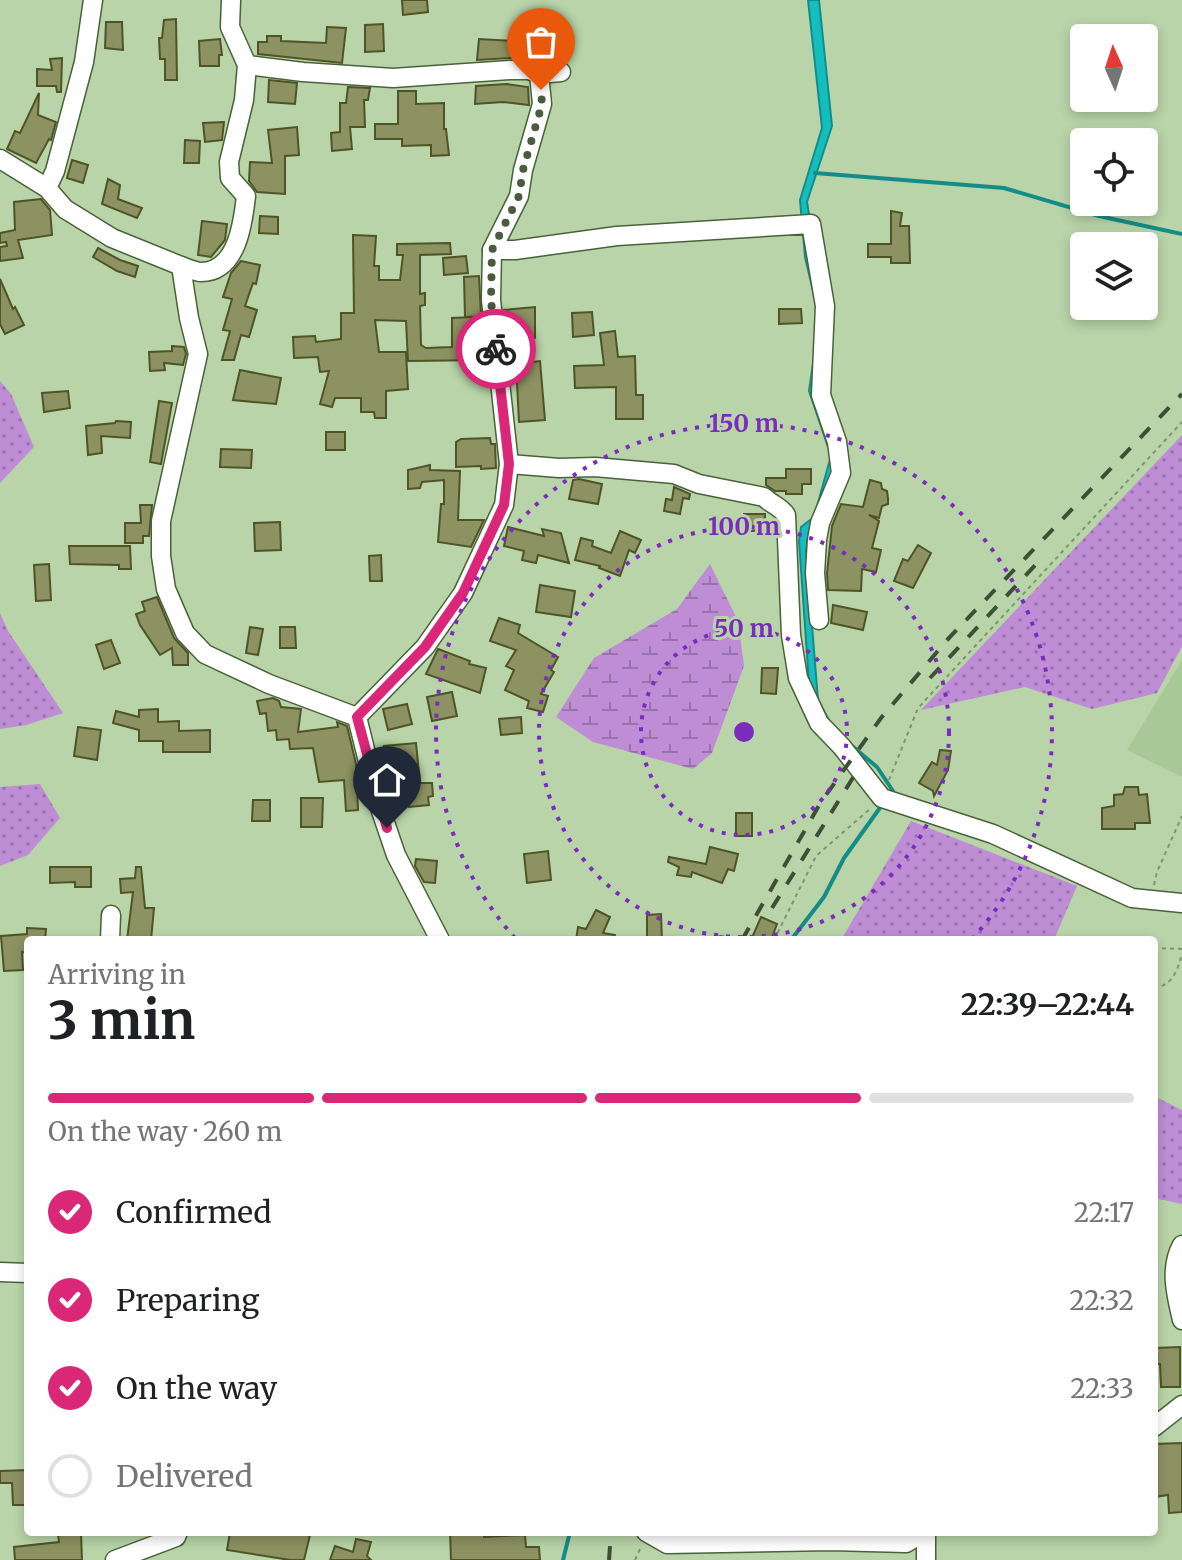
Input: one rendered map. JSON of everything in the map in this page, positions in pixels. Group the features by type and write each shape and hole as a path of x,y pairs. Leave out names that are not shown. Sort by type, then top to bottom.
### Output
{"street":[{"path":"47,188 55,171 84,62 93,0"},
{"path":"0,159 47,188 65,209 112,238 200,272 223,264 232,254 242,227 246,196 230,178 229,162 244,100 247,65 230,27 231,0"},
{"path":"247,65 393,78 510,70 529,70 539,74 561,72"},
{"path":"357,717 425,647 463,593 504,505 509,464 491,300 492,250 519,196 523,170 542,104 539,74"},
{"path":"492,250 515,250 617,236 811,224 825,306 821,395 837,442 841,473 820,523 815,573 819,620"},
{"path":"181,266 198,354 161,521 161,556 166,589 185,633 205,654 269,684 357,717"},
{"path":"509,464 674,474 699,484 764,497 771,504 781,507 786,515 791,635 798,678 819,723 882,798 993,834 1132,898 1182,903"},
{"path":"786,515 820,523"},
{"path":"357,717 378,802 396,855 438,936"},
{"path":"110,936 111,915"},
{"path":"1182,1245 1175,1257 1175,1281 1182,1320"},
{"path":"0,1272 24,1273"},
{"path":"1158,1424 1182,1405"},
{"path":"115,1560 176,1536"},
{"path":"653,1536 667,1544 736,1537 906,1543 918,1536"},
{"path":"925,1536 926,1560"}],"path":[{"path":"776,936 816,856 882,798 918,708 1182,422"},
{"path":"1150,900 1157,872 1182,816"},
{"path":"1158,948 1182,949"},
{"path":"1158,988 1163,987 1176,975 1182,954"}],"shaded area":[{"path":"1182,660 1182,777 1127,750"}],"green space":[{"path":"0,381 11,394 34,447 0,483"},
{"path":"1182,435 1182,646 1157,693 1092,709 1025,687 921,710"},
{"path":"710,564 738,621 744,666 712,753 693,769 593,742 556,717 594,658 677,609"},
{"path":"0,613 8,631 63,713 26,725 0,729"},
{"path":"40,784 60,818 28,855 0,866 0,787"},
{"path":"911,821 1077,886 1056,936 843,936"},
{"path":"1158,1098 1182,1110 1182,1204 1158,1199"}],"water":[{"path":"808,0 819,0 832,126 807,202 817,263 821,339 837,454 819,518 809,531 806,551 818,700 835,731 814,703 809,683 799,541 801,527 814,517 831,456 809,391 817,336 816,304 805,257 800,200 822,128"}],"building":[{"path":"402,0 427,0 428,12 403,15"},
{"path":"176,19 177,80 165,80 165,59 160,59 159,38 162,38 164,20"},
{"path":"106,22 122,22 123,50 105,48"},
{"path":"383,24 384,51 365,52 365,25"},
{"path":"327,27 346,28 342,63 258,54 258,42 267,42 267,36 281,36 281,41 326,43"},
{"path":"534,34 536,60 477,60 479,39 514,41 514,36"},
{"path":"220,39 222,55 219,55 219,66 200,66 199,41"},
{"path":"62,58 61,92 57,92 56,86 37,86 37,69 52,70 50,59"},
{"path":"269,80 297,83 295,104 268,102"},
{"path":"507,84 528,87 529,105 503,102 475,104 476,86"},
{"path":"348,87 370,88 368,100 364,100 365,127 350,127 352,149 332,151 331,133 340,132 340,103 346,103"},
{"path":"398,91 416,91 416,104 444,103 444,129 449,155 431,156 431,145 402,146 402,139 375,139 375,124 398,124"},
{"path":"39,93 38,115 56,122 51,140 36,163 7,149 15,131 20,133"},
{"path":"224,122 222,140 205,142 203,123"},
{"path":"297,127 299,155 285,156 285,194 257,192 249,181 250,162 272,163 268,130"},
{"path":"185,140 200,141 199,163 184,163"},
{"path":"72,160 88,165 83,183 67,178"},
{"path":"108,179 120,185 118,199 142,208 137,218 102,204"},
{"path":"41,199 50,210 52,235 18,240 23,258 0,261 0,247 7,246 6,242 0,243 0,233 15,230 14,202"},
{"path":"891,211 902,213 900,226 909,226 910,263 891,263 891,257 868,257 868,244 891,244"},
{"path":"260,216 278,217 278,234 259,233"},
{"path":"202,221 227,224 225,240 211,257 198,255"},
{"path":"353,235 376,236 374,266 379,266 379,280 400,280 403,255 397,255 397,244 450,243 451,254 420,255 420,294 425,293 425,305 420,306 421,345 426,348 452,347 452,318 473,317 474,345 484,345 486,360 408,361 406,321 375,320 379,352 406,352 408,389 386,391 386,418 375,418 374,412 361,412 361,398 335,398 332,407 320,404 329,371 320,372 318,357 294,358 293,337 315,336 316,342 341,339 341,313 354,313"},
{"path":"98,248 138,266 135,277 93,257"},
{"path":"466,256 468,273 444,275 443,258"},
{"path":"241,261 260,265 256,284 253,283 245,306 257,310 249,337 241,335 234,360 222,360 230,331 223,330 232,299 223,297 231,273"},
{"path":"479,276 481,316 465,317 464,277"},
{"path":"0,279 24,325 5,334 0,324"},
{"path":"535,307 535,338 521,338 521,330 506,330 504,310"},
{"path":"779,309 801,309 802,323 779,324"},
{"path":"592,312 594,335 573,337 572,313"},
{"path":"615,331 618,357 635,356 636,395 643,395 643,419 616,419 616,387 575,388 574,366 604,365 600,333"},
{"path":"172,346 184,347 183,365 164,363 165,370 150,371 149,352 172,351"},
{"path":"540,361 545,420 519,422 516,364"},
{"path":"240,370 281,378 276,404 233,400"},
{"path":"68,391 70,408 44,412 42,393"},
{"path":"159,401 172,403 161,464 150,462"},
{"path":"131,422 130,438 101,436 102,453 88,455 86,426"},
{"path":"326,432 345,432 345,450 326,450"},
{"path":"490,438 491,444 495,444 496,468 456,467 456,442"},
{"path":"221,449 252,450 251,468 220,467"},
{"path":"430,465 430,470 460,471 458,520 484,520 471,547 438,542 444,480 422,482 420,488 408,489 408,470"},
{"path":"786,469 811,469 811,484 802,484 802,494 786,494 786,491 775,491 766,485 766,478 786,478"},
{"path":"573,480 602,484 598,504 569,499"},
{"path":"870,480 881,483 888,498 888,504 882,506 879,518 869,515 879,521 872,548 881,550 876,572 862,569 861,591 828,590 832,526 841,504 863,507"},
{"path":"674,487 690,494 689,499 683,498 680,514 664,511 666,499 672,500"},
{"path":"140,505 152,505 149,536 143,536 143,543 125,543 125,523 141,523"},
{"path":"744,514 765,514 765,531 744,531"},
{"path":"280,522 281,550 255,551 254,523"},
{"path":"508,527 544,536 542,529 561,533 569,563 538,555 536,563 522,560 524,551 504,546"},
{"path":"620,531 641,540 635,553 629,550 620,576 600,566 575,560 581,538 593,541 592,546 611,553"},
{"path":"918,545 931,553 913,588 894,581 903,559 908,561"},
{"path":"69,546 130,546 131,569 119,569 119,565 70,564"},
{"path":"381,555 382,581 370,581 369,556"},
{"path":"49,564 51,600 36,601 34,565"},
{"path":"540,585 575,591 571,617 536,612"},
{"path":"157,597 174,638 188,653 188,665 173,665 172,648 160,655 140,625 136,614 145,611 142,602"},
{"path":"833,605 867,612 863,630 831,623"},
{"path":"499,618 520,625 518,633 558,657 551,670 554,672 541,694 548,696 543,712 527,708 529,701 505,690 514,670 506,666 516,650 490,641"},
{"path":"250,627 263,629 258,655 246,653"},
{"path":"280,627 295,627 296,648 280,648"},
{"path":"111,640 120,663 104,669 96,645"},
{"path":"438,649 470,661 469,664 486,668 480,693 426,674"},
{"path":"762,668 778,668 776,694 761,693"},
{"path":"452,692 457,716 432,721 427,697"},
{"path":"273,698 279,701 281,707 301,709 298,732 338,727 337,722 347,726 356,764 358,810 346,811 344,780 319,782 313,748 290,749 289,739 277,740 276,730 268,731 266,713 260,714 257,701"},
{"path":"407,704 412,724 388,730 383,709"},
{"path":"158,709 158,722 179,721 179,731 210,730 210,752 163,752 163,741 139,741 139,730 113,723 116,711 139,717 139,710"},
{"path":"521,717 522,733 501,735 499,719"},
{"path":"78,727 101,730 97,760 74,756"},
{"path":"416,743 420,783 432,783 433,796 428,797 429,805 409,807 406,777 395,778 394,762 385,763 384,746"},
{"path":"940,750 951,751 948,770 934,796 933,791 919,783 932,762 937,765"},
{"path":"1125,787 1138,787 1139,795 1147,794 1150,823 1135,823 1135,829 1102,829 1102,808 1114,806 1114,795 1123,794"},
{"path":"301,798 323,798 322,827 301,827"},
{"path":"253,800 270,800 270,821 252,821"},
{"path":"736,813 752,813 752,836 736,836"},
{"path":"710,847 738,854 734,871 728,869 722,883 692,872 691,877 677,875 679,867 668,862 669,857 706,864"},
{"path":"548,851 551,880 527,883 524,854"},
{"path":"416,859 437,861 435,883 424,882 415,866"},
{"path":"50,867 91,867 91,887 75,887 75,882 50,883"},
{"path":"136,867 141,867 145,908 154,908 151,936 128,936 133,892 121,893 120,879 135,878"},
{"path":"596,910 610,917 603,933 615,936 577,936 578,927 586,929"},
{"path":"661,914 662,936 647,936 647,915"},
{"path":"761,917 777,924 772,936 753,936"},
{"path":"27,928 46,929 45,936 24,936 23,970 4,971 1,936 27,934"},
{"path":"1180,1347 1180,1387 1161,1387 1158,1348"},
{"path":"1182,1443 1182,1512 1169,1513 1168,1495 1158,1496 1158,1444"},
{"path":"24,1470 24,1505 13,1505 12,1483 0,1483 0,1471"},
{"path":"58,1536 81,1536 82,1560 15,1560 14,1547 59,1542"},
{"path":"229,1536 310,1536 304,1560 227,1550"},
{"path":"450,1536 525,1536 526,1547 539,1547 540,1560 451,1560"},
{"path":"356,1539 371,1542 367,1556 371,1560 330,1560 335,1546 353,1552"}],"waterway":[{"path":"815,173 1004,188 1099,216 1182,234"},
{"path":"852,746 877,767 893,791 890,795"},
{"path":"794,936 824,897 844,858 882,805"},
{"path":"563,1560 569,1536"}],"railway":[{"path":"744,936 821,802 881,718 948,639 1182,394"},
{"path":"930,678 1039,561"},
{"path":"772,908 854,776"},
{"path":"609,1560 611,1536"}],"way so far":[{"path":"496,349 491,300 492,250 519,196 523,170 542,104 541,90"}],"route":[{"path":"387,828 357,717 425,647 463,593 504,505 509,464 496,349"}]}
